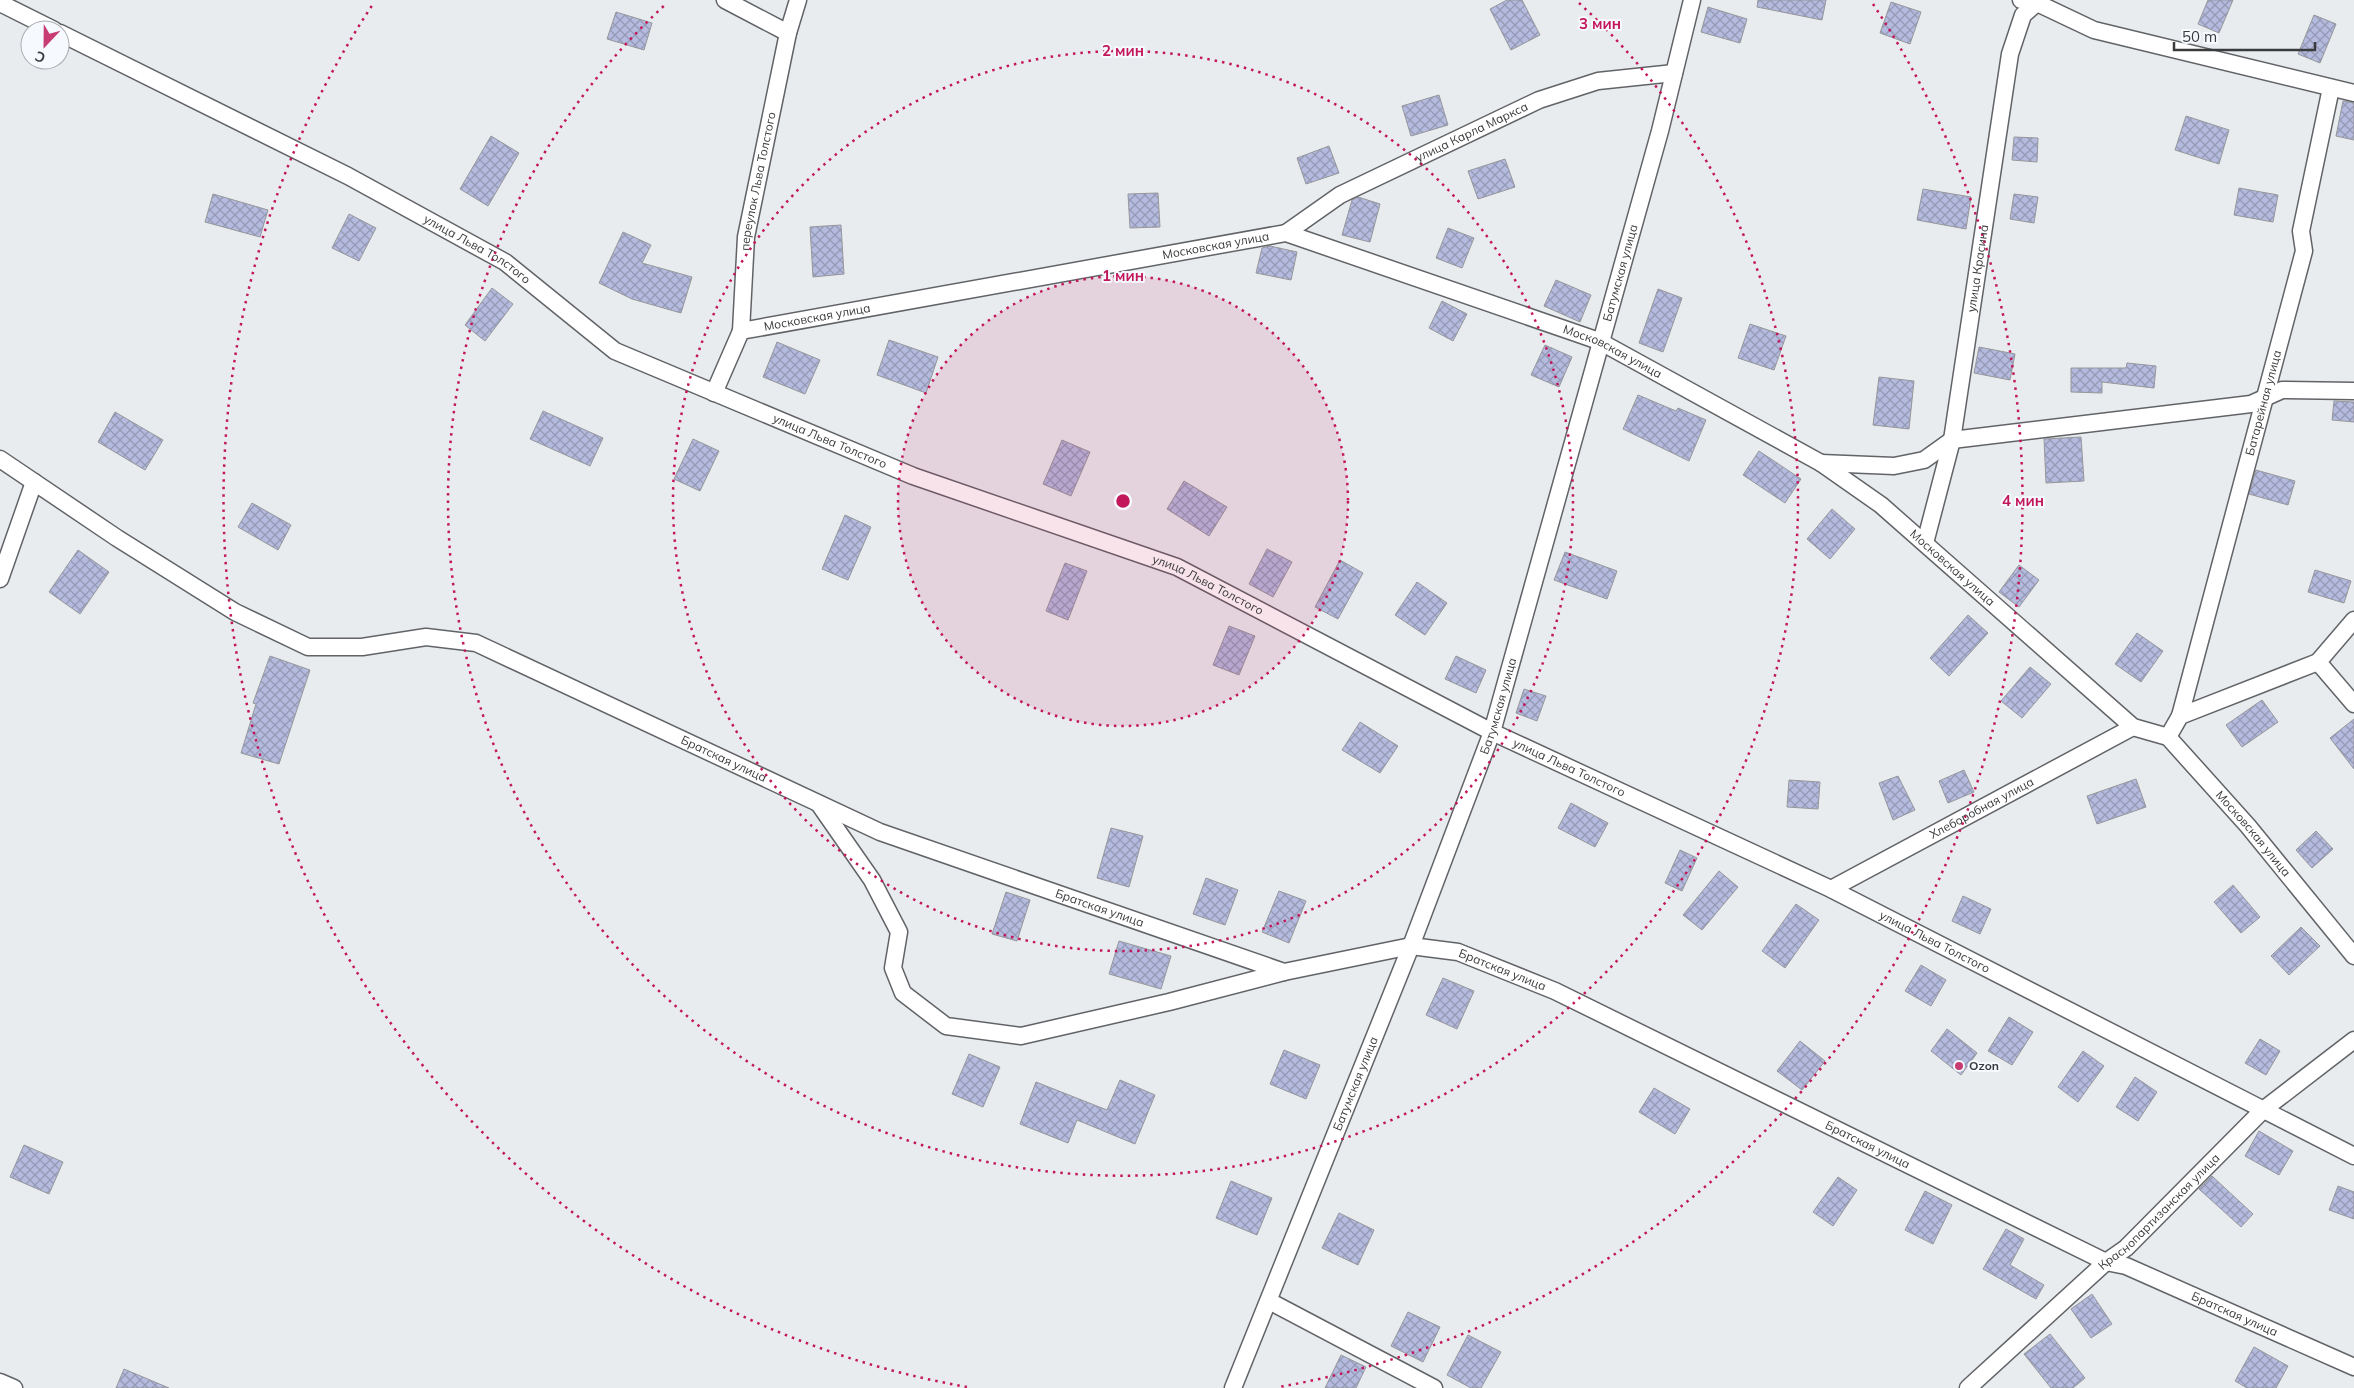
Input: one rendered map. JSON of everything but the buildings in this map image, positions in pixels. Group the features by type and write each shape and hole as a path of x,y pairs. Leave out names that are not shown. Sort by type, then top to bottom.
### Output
{"street":[{"path":"725,0 788,33"},
{"name":"переулок Льва Толстого","path":"741,331 746,237 788,33 798,0"},
{"name":"Батумская улица","path":"1233,1388 1270,1301 1411,946 1492,732 1660,131 1692,0"},
{"path":"2020,0 2039,2 2094,30 2354,93"},
{"name":"улица Красина","path":"1925,543 1952,440 2010,54 2023,15 2039,2"},
{"path":"0,3 34,20"},
{"name":"улица Льва Толстого","path":"70,38 348,176 505,262 615,351 912,476 1177,567 1492,732 1831,889 2354,1156"},
{"name":"улица Карла Маркса","path":"1286,233 1340,195 1539,100 1598,81 1674,73"},
{"name":"Батарейная улица","path":"2180,716 2304,251 2301,231 2331,88"},
{"name":"Московская улица","path":"741,331 1286,233 1600,341 1821,463 1881,505 2133,727 2168,737 2248,826 2354,956"},
{"path":"714,393 741,331"},
{"path":"1821,463 1894,466 1924,460 1952,440 2251,404 2282,390 2354,391"},
{"name":"Братская улица","path":"0,459 117,538 235,612 308,647 362,647 426,637 476,643 880,832 1284,972 1411,946 1458,952 1555,991 2106,1262 2126,1266 2354,1367"},
{"path":"0,579 34,482"},
{"path":"2168,737 2180,716 2318,662 2354,620"},
{"path":"2318,662 2354,704"},
{"name":"Хлеборобная улица","path":"1831,889 2133,727"},
{"path":"818,803 872,880 899,932 893,968 903,993 946,1026 1021,1036 1170,1002 1284,972"},
{"name":"Краснопартизанская улица","path":"1968,1388 2106,1262 2126,1248 2263,1110 2354,1040"},
{"path":"1270,1301 1434,1388"},
{"path":"0,1382 14,1388"}],"place":[{"name":"Ozon","path":"1959,1066"}]}
